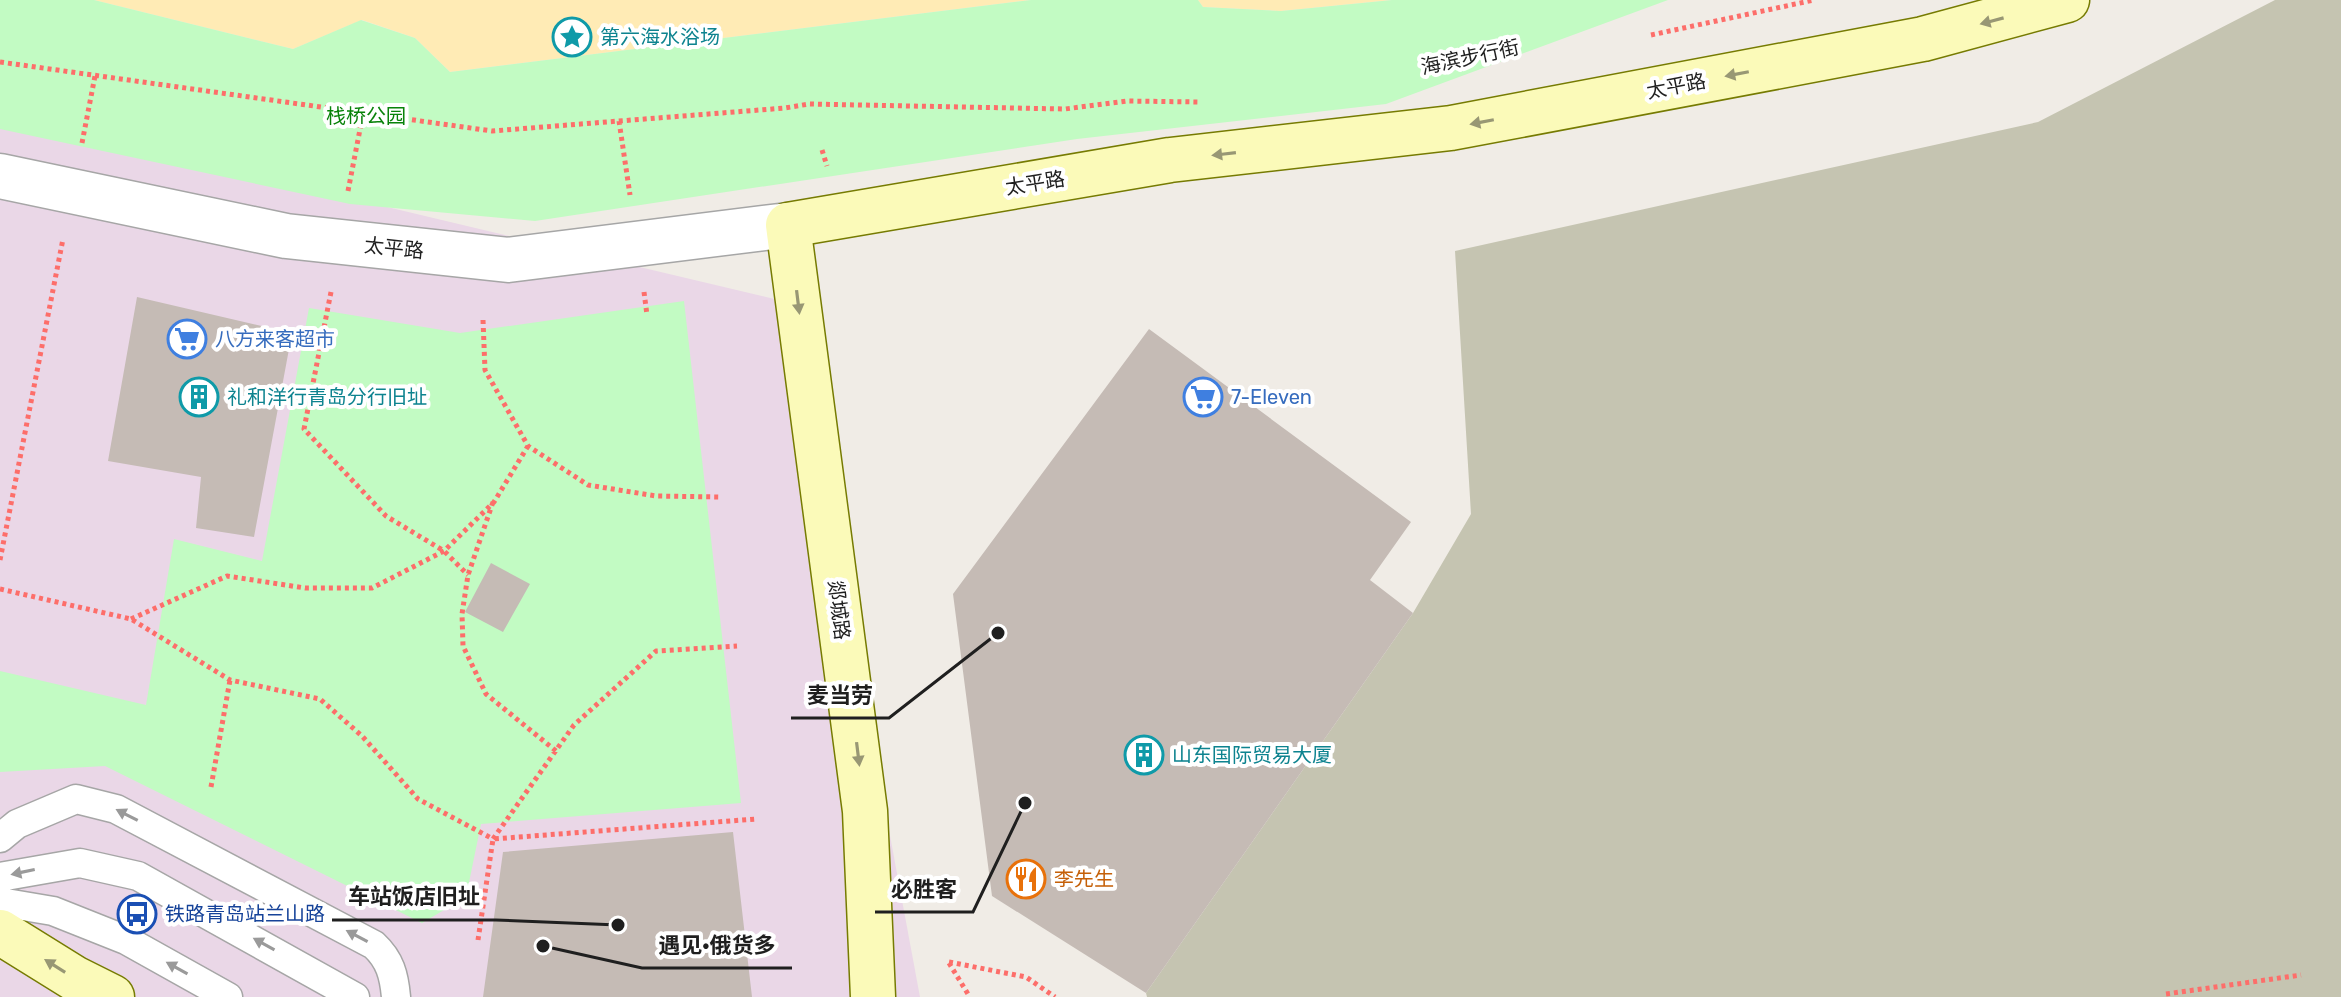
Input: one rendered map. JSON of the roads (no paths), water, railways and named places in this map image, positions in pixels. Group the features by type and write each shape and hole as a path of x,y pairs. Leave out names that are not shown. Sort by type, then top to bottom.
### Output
{"main road":[{"name":"太平路","path":"788,225 1170,160 1451,128 1923,39 2067,0"},
{"name":"郯城路","path":"788,225 865,811 873,997"},
{"path":"0,932 74,978 112,997"}],"street":[{"name":"太平路","path":"0,176 286,236 508,260 788,225"}],"lane":[{"path":"0,838 17,824 76,799 116,809 374,945 386,956 394,977 396,997"},
{"path":"0,877 80,863 138,876 355,997"},
{"path":"0,902 53,911 126,940 228,997"}],"place":[{"name":"第六海水浴场","path":"572,37"},
{"name":"八方来客超市","path":"187,339"},
{"name":"礼和洋行青岛分行旧址","path":"199,397"},
{"name":"7-Eleven","path":"1203,397"},
{"name":"麦当劳","path":"998,633"},
{"name":"山东国际贸易大厦","path":"1144,755"},
{"name":"必胜客","path":"1025,803"},
{"name":"李先生","path":"1026,879"},
{"name":"铁路青岛站兰山路","path":"137,914"},
{"name":"车站饭店旧址","path":"618,925"},
{"name":"遇见·俄货多","path":"543,946"}],"park label":[{"name":"栈桥公园","path":"366,116"}]}
